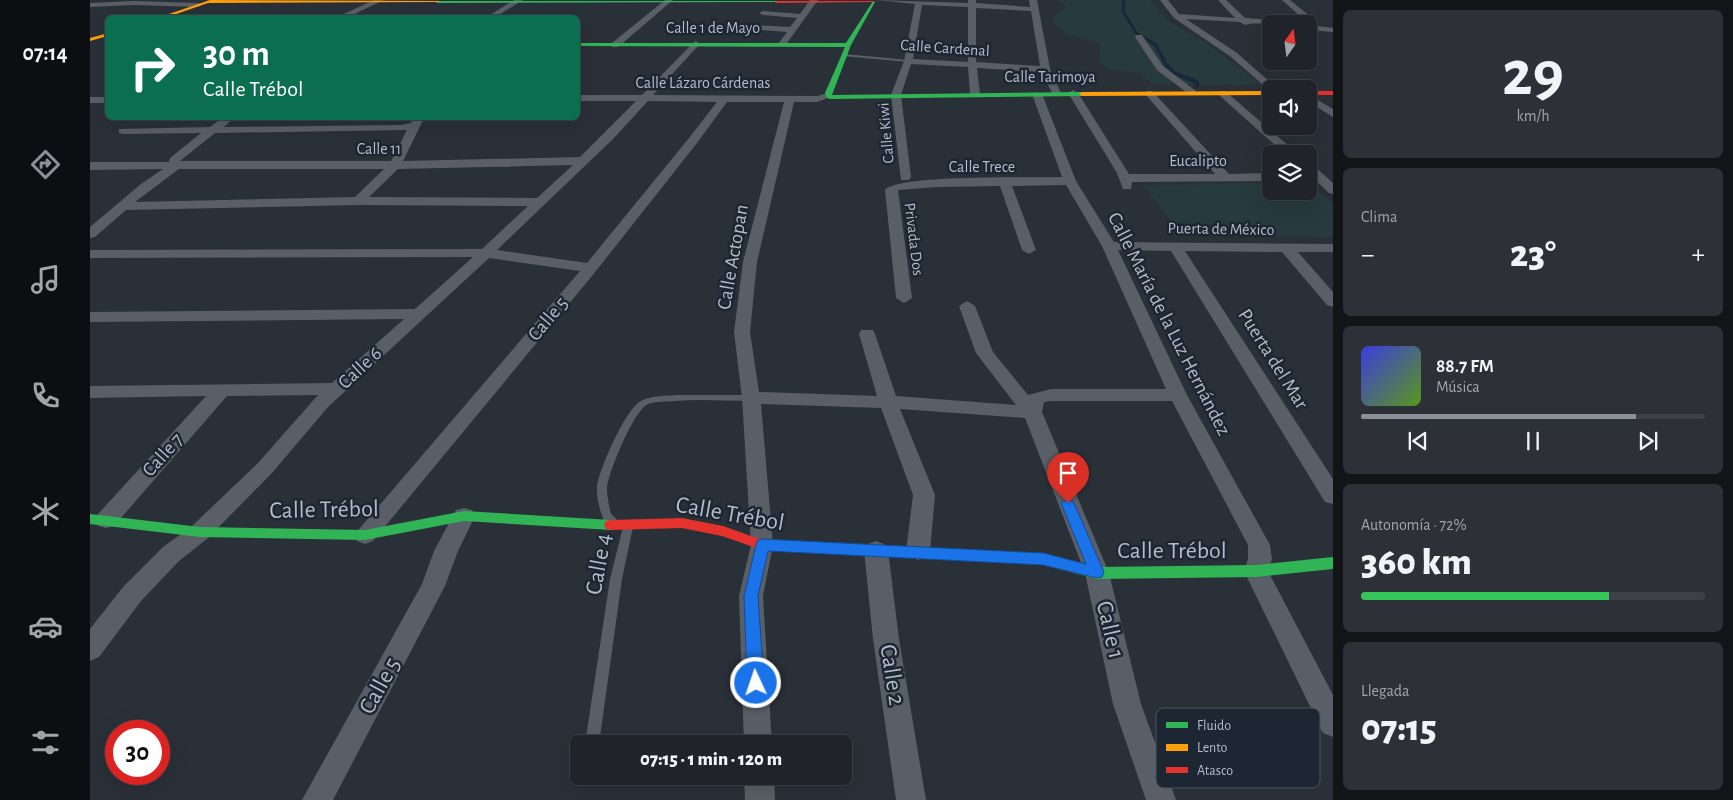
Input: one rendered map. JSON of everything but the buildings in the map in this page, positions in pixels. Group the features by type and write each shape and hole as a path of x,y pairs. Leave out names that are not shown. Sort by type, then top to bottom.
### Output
{"street":[{"path":"99,14 145,0"},
{"path":"931,0 988,6 1034,4 1045,69 1056,93"},
{"path":"1164,0 1180,18 1234,55 1263,80"},
{"path":"1222,0 1244,22 1262,25"},
{"path":"1286,0 1300,15"},
{"path":"90,4 378,1 919,1 972,3"},
{"path":"345,15 378,1"},
{"path":"493,15 518,1"},
{"path":"615,45 668,1"},
{"path":"782,44 814,1"},
{"path":"829,97 846,50 876,1"},
{"name":"Calle Kiwi","path":"900,182 896,96 908,61 919,1"},
{"path":"168,15 206,2"},
{"path":"972,3 972,66 975,94"},
{"path":"763,13 803,16"},
{"path":"1180,18 1262,23"},
{"path":"750,27 793,30"},
{"path":"1318,27 1333,28"},
{"path":"90,40 105,35"},
{"path":"1138,37 1160,68 1193,93"},
{"name":"Calle 6","path":"90,650 132,594 171,554 200,532 265,468 321,403 540,202 695,44"},
{"name":"Calle 1 de Mayo","path":"580,45 782,44 846,50"},
{"path":"90,46 105,46"},
{"name":"Calle Cardenal","path":"908,61 1045,69"},
{"name":"Calle Tarimoya","path":"829,97 1056,93 1262,93"},
{"name":"Eucalipto","path":"1073,93 1126,182 1262,177"},
{"path":"1149,93 1225,177"},
{"path":"1222,93 1282,145"},
{"path":"1317,93 1333,93"},
{"name":"Calle María de la Luz Hernández","path":"1037,94 1070,181 1109,246 1178,395 1238,503 1258,545 1260,559 1256,572"},
{"name":"Calle Lázaro Cárdenas","path":"580,98 829,97"},
{"name":"Calle 5","path":"365,535 591,268 704,128 724,98"},
{"name":"Calle Actopan","path":"758,735 751,596 762,545 751,398 742,332 750,262 790,98"},
{"path":"90,100 105,100"},
{"path":"1317,103 1333,114"},
{"path":"90,234 225,120"},
{"path":"123,131 401,128 417,121"},
{"path":"358,201 395,165 417,121"},
{"name":"Calle 11","path":"90,166 159,166 175,163 395,165 582,161"},
{"path":"1317,179 1333,190"},
{"name":"Calle Trece","path":"900,182 1005,183 1070,181"},
{"name":"Privada Dos","path":"900,182 890,190 904,298"},
{"path":"1005,183 1029,250"},
{"path":"124,206 358,201 540,202"},
{"name":"Puerta de México","path":"1109,246 1333,248"},
{"name":"Puerta del Mar","path":"1175,246 1333,496"},
{"path":"1286,247 1333,302"},
{"path":"90,254 486,253 591,268"},
{"name":"Calle 1","path":"967,306 986,352 1032,412 1053,468 1097,572 1127,704 1156,786"},
{"path":"90,317 419,314"},
{"path":"866,334 888,402 924,496 918,551"},
{"path":"90,392 337,389"},
{"name":"Calle 7","path":"98,519 221,390"},
{"path":"751,398 888,402 1032,412 1036,397 1051,395 1178,395"},
{"name":"Calle 5","path":"317,800 434,586 446,551 464,516"},
{"name":"Calle Trébol","path":"98,519 200,532 365,535 464,516 628,526 682,523 723,532 762,545 918,551 1043,559 1097,572 1256,572 1333,563"},
{"name":"Calle 2","path":"876,550 886,639 911,800"},
{"path":"1256,572 1333,723"},
{"path":"759,785 760,800"},
{"name":"Calle 1","path":"1157,788 1161,800"}],"lane":[{"name":"Calle Cardenal","path":"846,50 908,61"},
{"name":"Calle 4","path":"593,735 616,579 628,526 608,518 602,487 616,447 634,410 643,403 663,400 751,398"}],"green space":[{"path":"1057,0 1150,0 1168,21 1204,41 1262,85 1152,84 1140,73 1108,70 1100,62 1099,43 1068,35 1054,24 1053,16 1067,7"},
{"path":"1262,183 1262,200 1317,200 1317,189 1333,204 1333,237 1181,234 1143,185"}],"waterway":[{"path":"1124,0 1123,11 1137,34 1155,44 1168,68"},
{"path":"1167,66 1174,73 1197,82 1197,86"}],"traffic: fast":[{"path":"438,2 777,2"},
{"path":"873,2 848,45 828,93 829,97 1082,94"},
{"path":"580,45 848,45"},
{"path":"90,519 200,532 365,535 464,516 611,525"},
{"path":"820,548 1043,559 1097,573 1256,571 1333,563"}],"traffic: slow":[{"path":"168,15 214,0"},
{"path":"207,2 438,2"},
{"path":"90,40 105,35"},
{"path":"1082,94 1262,93"}],"traffic: jam":[{"path":"777,2 873,2"},
{"path":"1317,93 1333,93"},
{"path":"611,525 682,523 723,531 762,545 820,548"}],"route":[{"path":"756,683 751,596 762,545 918,551 1043,559 1097,572 1068,503"}]}
